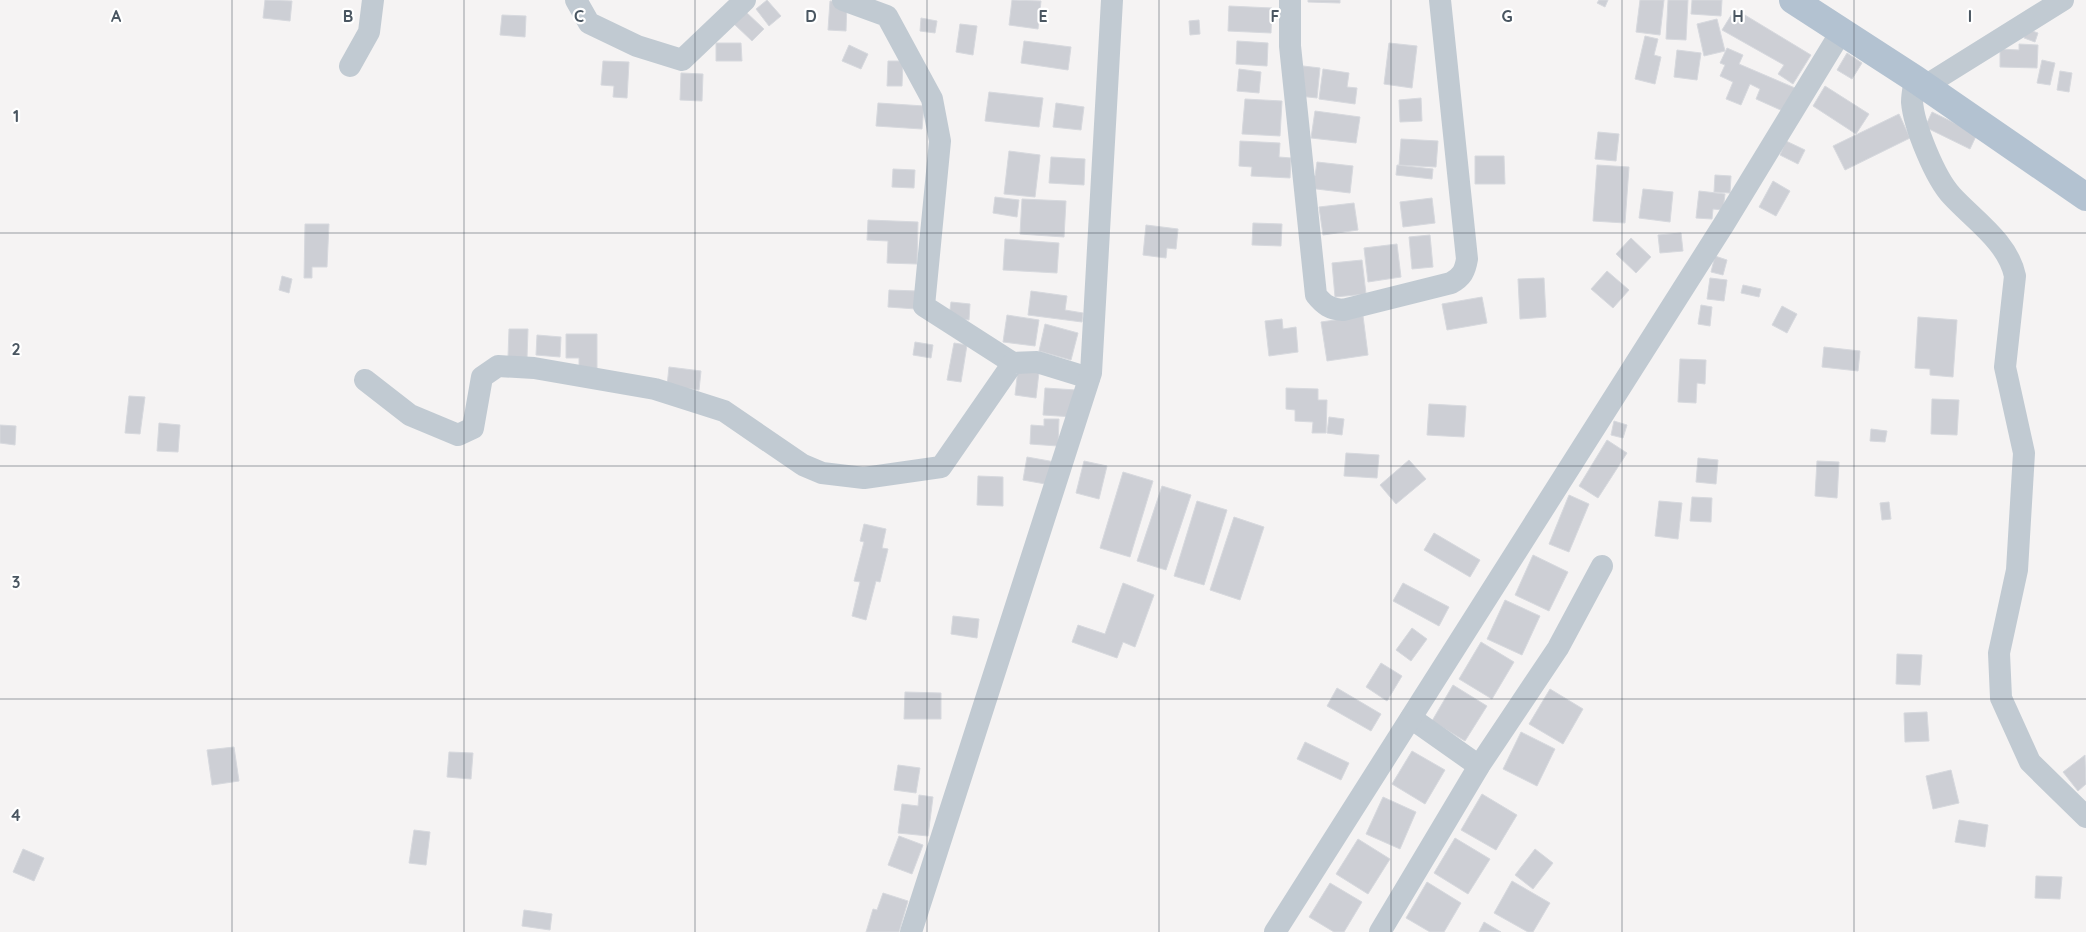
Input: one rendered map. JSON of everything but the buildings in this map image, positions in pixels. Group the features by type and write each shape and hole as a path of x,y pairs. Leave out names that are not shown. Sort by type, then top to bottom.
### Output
{"main road":[{"path":"1793,0 1920,82 2086,197"}],"street":[{"path":"350,66 370,32 373,0"},
{"path":"576,0 589,23 637,46 682,60 745,0"},
{"path":"843,0 887,16 932,100 940,141 924,306 1012,363 1037,362 1089,378"},
{"path":"911,932 1089,378 1112,0"},
{"path":"1290,0 1290,46 1316,295 1323,304 1333,309 1343,310 1451,283 1461,277 1465,268 1467,259 1440,0"},
{"path":"2063,0 1920,82 1912,101 1930,160 1950,194 1991,233 2013,266 2015,276 2005,366 2024,453 2017,570 1999,654 2001,698 2030,762 2086,817"},
{"path":"1275,932 1724,224 1841,32"},
{"path":"365,380 410,415 458,435 473,428 482,377 498,366 534,368 655,389 724,411 803,465 822,473 864,478 941,467 1012,363"},
{"path":"1380,932 1479,766 1558,648 1602,566"},
{"path":"1411,718 1479,766"}]}
